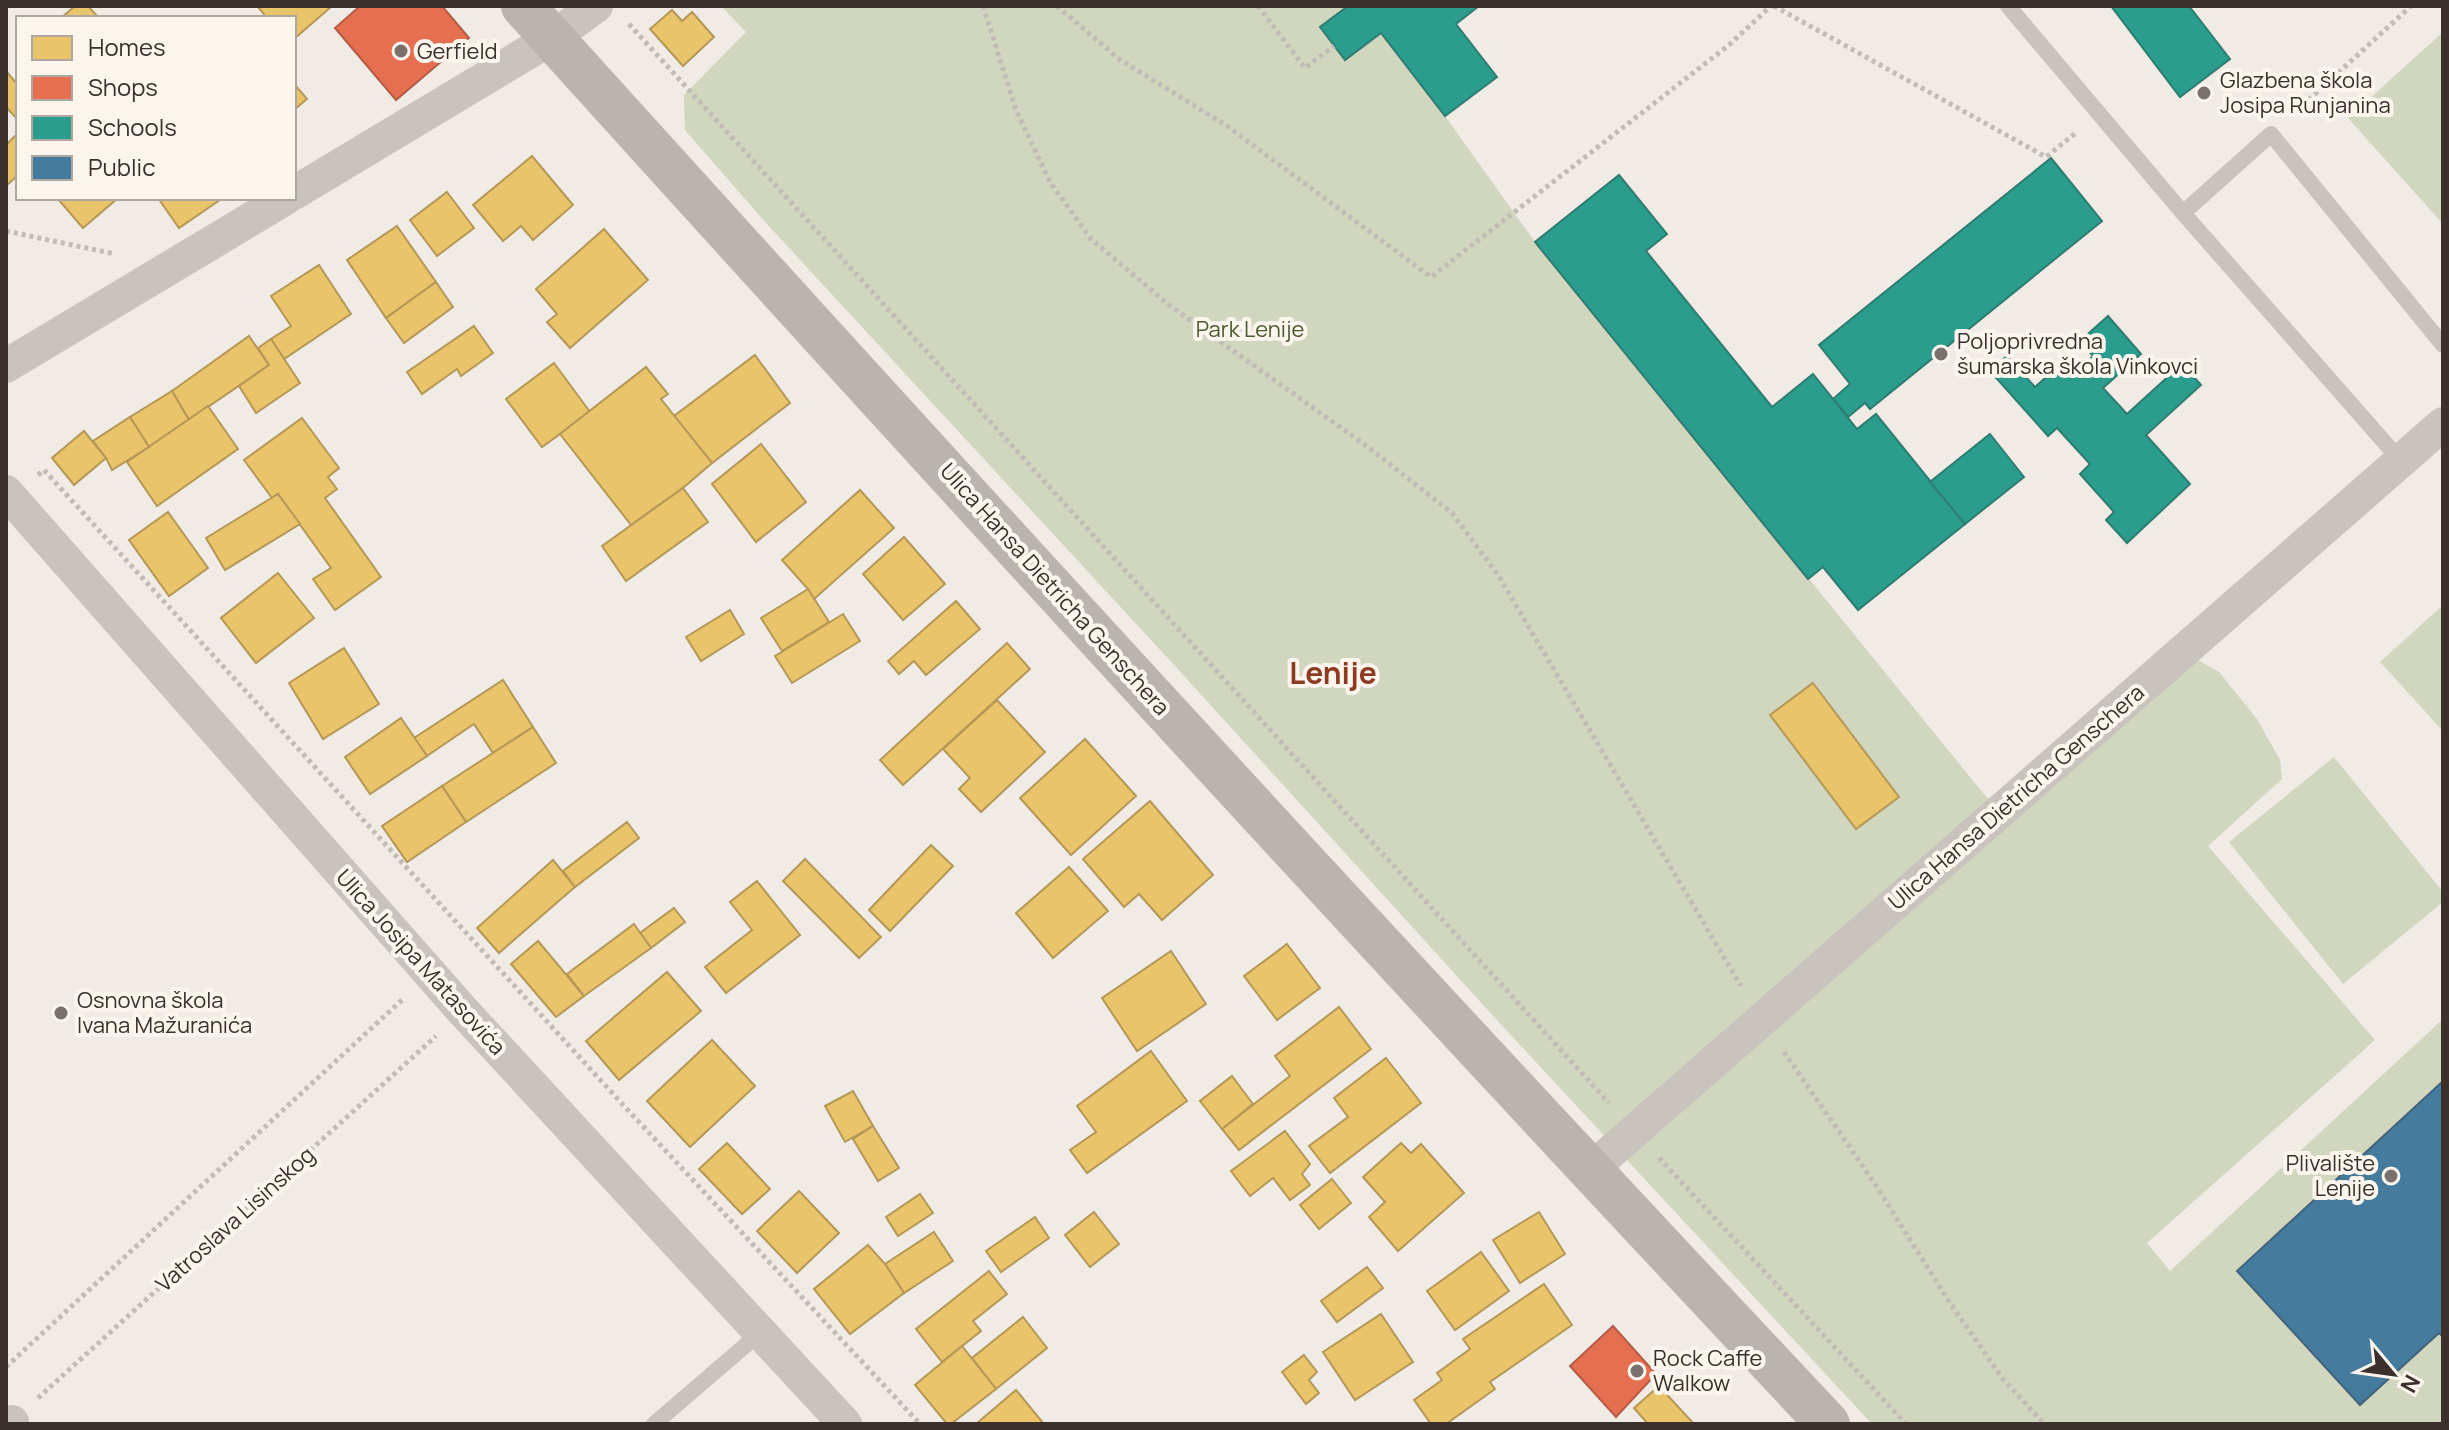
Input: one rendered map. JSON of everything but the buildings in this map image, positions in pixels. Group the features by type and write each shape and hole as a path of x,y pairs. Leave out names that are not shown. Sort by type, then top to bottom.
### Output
{"main road":[{"name":"Ulica Hansa Dietricha Genschera","path":"523,6 1590,1170 1828,1424"}],"street":[{"path":"296,192 552,38 610,12"},
{"path":"6,366 283,200"},
{"name":"Ulica Hansa Dietricha Genschera","path":"1590,1170 2443,424"},
{"name":"Ulica Josipa Matasovića","path":"8,494 463,1011 845,1424"}],"lane":[{"path":"2008,6 2183,213 2401,461"},
{"path":"2183,213 2271,134 2443,345"},
{"path":"654,1424 761,1332"}],"path":[{"path":"983,6 1023,124 1050,182 1091,239 1169,305 1368,447 1452,513 1498,575 1762,1020 1875,1184 1950,1303 2003,1379 2044,1424"},
{"path":"1057,6 1119,59 1227,126 1431,277 1729,45 1773,6 2046,157 2100,113"},
{"path":"1258,6 1305,68 1334,46"},
{"path":"2271,134 2411,6"},
{"path":"610,12 1906,1424"},
{"path":"6,231 119,255"},
{"path":"8,494 44,470 469,938 920,1424"},
{"path":"6,1367 469,938"},
{"name":"Vatroslava Lisinskog","path":"9,1423 463,1011"}],"green space":[{"name":"Park Lenije","path":"721,6 1348,6 1320,27 1344,60 1381,33 1535,242 1983,793 2010,822 2194,658 2219,672 2257,719 2280,760 2282,779 2208,846 2375,1040 2147,1243 2170,1271 2443,1019 2443,1424 1872,1424 1496,1019 766,223 685,130 684,95 746,32"},
{"path":"2443,32 2443,224 2348,118"},
{"path":"2443,605 2443,731 2380,662"},
{"path":"2334,757 2443,892 2443,902 2343,984 2229,842"}],"place":[{"name":"Gerfield","path":"401,51"},
{"name":"Glazbena škola Josipa Runjanina","path":"2204,93"},
{"name":"Poljoprivredna šumarska škola Vinkovci","path":"1941,354"},
{"name":"Osnovna škola Ivana Mažuranića","path":"61,1013"},
{"name":"Plivalište Lenije","path":"2391,1176"},
{"name":"Rock Caffe Walkow","path":"1637,1371"}],"district":[{"name":"Lenije","path":"1333,674"}]}
